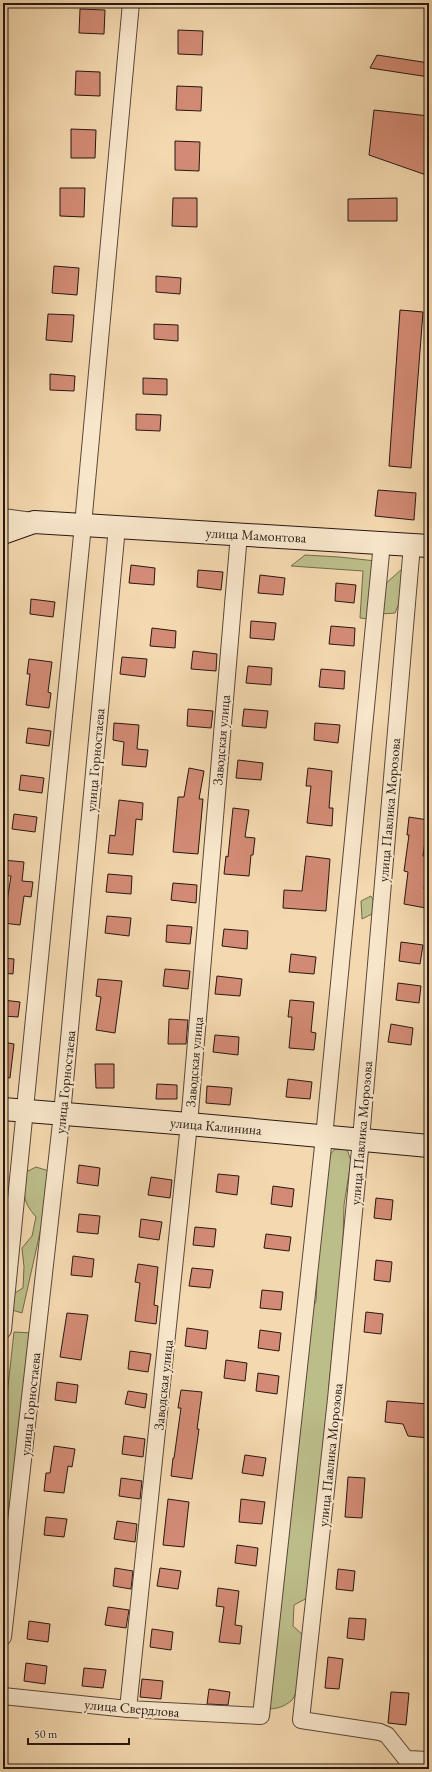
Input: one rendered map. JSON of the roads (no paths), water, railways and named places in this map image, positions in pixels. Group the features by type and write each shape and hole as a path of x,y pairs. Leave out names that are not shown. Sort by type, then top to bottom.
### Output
{"main road":[{"name":"улица Мамонтова","path":"34,522 421,546"},
{"path":"3,533 34,522"},
{"name":"улица Калинина","path":"13,1110 189,1124 429,1146"}],"street":[{"path":"3,1330 13,1110 83,525 131,3"},
{"path":"3,517 34,522"},
{"name":"улица Горностаева","path":"3,1637 62,1114 117,527"},
{"name":"Заводская улица","path":"128,1709 189,1124 239,534"},
{"path":"324,1137 382,543"},
{"name":"улица Павлика Морозова","path":"421,546 360,1140 335,1407 301,1720 380,1732 387,1736 406,1759 429,1760"},
{"name":"улица Свердлова","path":"3,1696 128,1709 261,1716 324,1137"}]}
